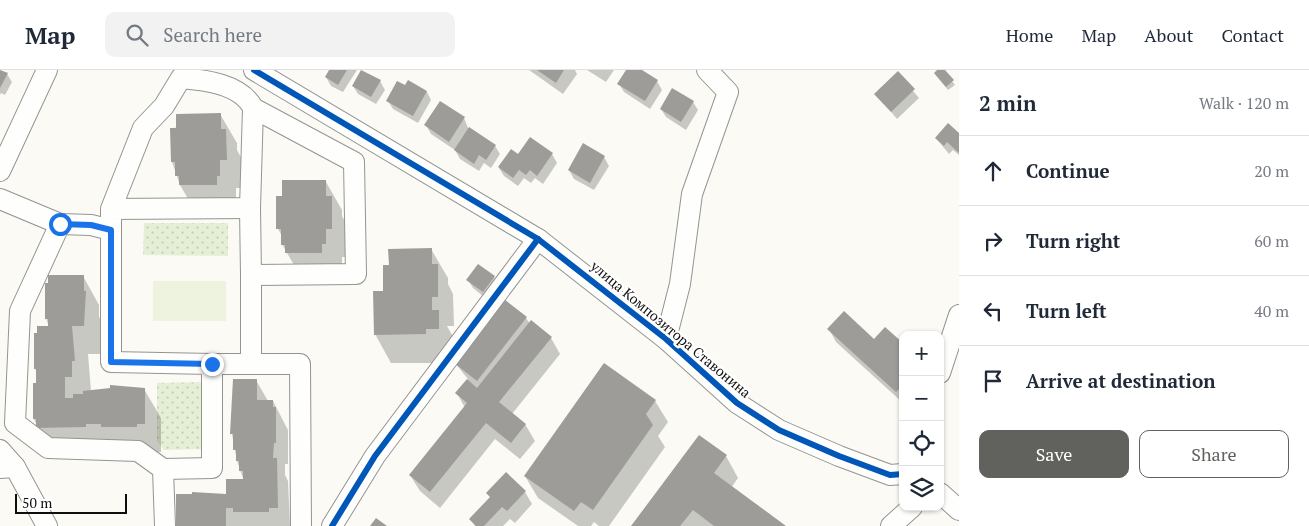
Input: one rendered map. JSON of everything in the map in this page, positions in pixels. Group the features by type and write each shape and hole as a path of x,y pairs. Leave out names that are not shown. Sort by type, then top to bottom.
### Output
{"street":[{"path":"0,171 47,70"},
{"name":"улица Композитора Ставонина","path":"254,70 538,239 666,340 737,403 779,430 839,456 890,475 899,474"},
{"path":"666,340 680,284 692,194 728,92 707,70"},
{"path":"251,364 250,208 252,108 248,99 223,85 183,74 164,106 142,128 111,209 111,362 212,364 251,364 300,364 301,526"},
{"path":"251,275 356,274 354,162 252,108"},
{"path":"0,198 60,224 91,225 111,230"},
{"path":"111,209 250,208"},
{"path":"60,224 20,311 16,423 48,448 138,451 163,469 212,468 212,364"},
{"path":"332,526 375,456 538,239"},
{"path":"944,362 959,315"},
{"path":"0,450 8,468 47,526"},
{"path":"163,469 165,526"},
{"path":"944,497 959,510"},
{"path":"891,526 908,511"}],"green space":[{"path":"144,223 228,223 228,256 143,255"},
{"path":"153,281 226,281 226,321 153,321"},
{"path":"205,382 205,449 164,450 157,441 157,383"}],"building":[{"path":"0,70 8,73 0,88"},
{"path":"329,70 347,70 338,85 325,77"},
{"path":"361,70 381,80 371,97 352,86"},
{"path":"537,70 564,70 556,83"},
{"path":"626,70 642,70 658,80 645,101 617,84"},
{"path":"937,70 945,70 954,80 946,87 934,73"},
{"path":"898,71 915,89 891,112 874,94"},
{"path":"408,80 427,91 413,116 386,101 397,81 405,85"},
{"path":"672,88 694,101 681,122 660,109"},
{"path":"440,101 465,117 449,142 424,125"},
{"path":"221,113 221,129 226,129 227,160 220,160 220,176 217,176 217,185 179,185 179,176 175,176 175,162 171,162 170,128 176,128 176,114"},
{"path":"948,123 959,133 959,153 947,142 944,146 935,138"},
{"path":"469,127 496,145 486,160 479,155 474,164 454,150"},
{"path":"530,137 553,153 537,176 530,170 526,175 519,170 513,178 498,167 511,149 518,154"},
{"path":"583,143 605,156 590,183 568,170"},
{"path":"282,180 326,180 326,196 332,196 332,229 326,229 326,244 322,244 322,253 285,253 285,245 281,245 281,229 276,229 276,196 282,196"},
{"path":"432,248 432,264 438,264 438,297 432,297 432,310 439,310 439,329 426,329 426,334 374,335 373,291 383,291 383,265 389,265 388,249"},
{"path":"478,264 495,276 483,292 466,280"},
{"path":"48,275 84,275 84,291 86,291 84,326 72,326 75,361 72,361 72,377 65,377 65,398 73,398 73,394 83,394 83,391 110,388 110,385 145,388 145,424 137,424 137,427 101,427 101,424 86,424 86,427 36,428 36,419 33,419 33,383 36,383 34,333 37,333 37,326 48,326 48,319 45,319 45,283 48,283"},
{"path":"504,299 527,317 477,381 454,363"},
{"path":"844,311 874,339 885,327 899,339 899,389 896,392 827,329"},
{"path":"531,320 552,337 499,402 526,424 511,443 486,423 430,492 409,475 467,403 455,393 467,379 477,388"},
{"path":"604,363 656,400 646,414 653,425 593,510 581,502 574,511 524,476"},
{"path":"233,379 257,379 257,400 273,400 273,407 276,407 276,443 274,443 273,458 277,458 278,508 269,508 269,512 233,512 233,508 226,508 226,526 176,526 176,494 192,494 192,492 226,494 226,479 243,479 243,471 239,471 239,461 236,461 236,450 233,450 233,434 230,434"},
{"path":"699,435 727,455 714,473 786,526 714,526 693,510 680,526 631,526"},
{"path":"506,472 526,491 507,511 502,507 484,526 476,526 469,519 490,497 486,493"},
{"path":"376,518 387,526 370,526"}],"cycle path":[{"path":"254,70 538,239 666,339 737,403 779,430 839,456 890,475 899,474"},
{"path":"332,526 375,456 538,239"}],"route":[{"path":"60,224 91,225 111,230 111,362 212,364"}]}
